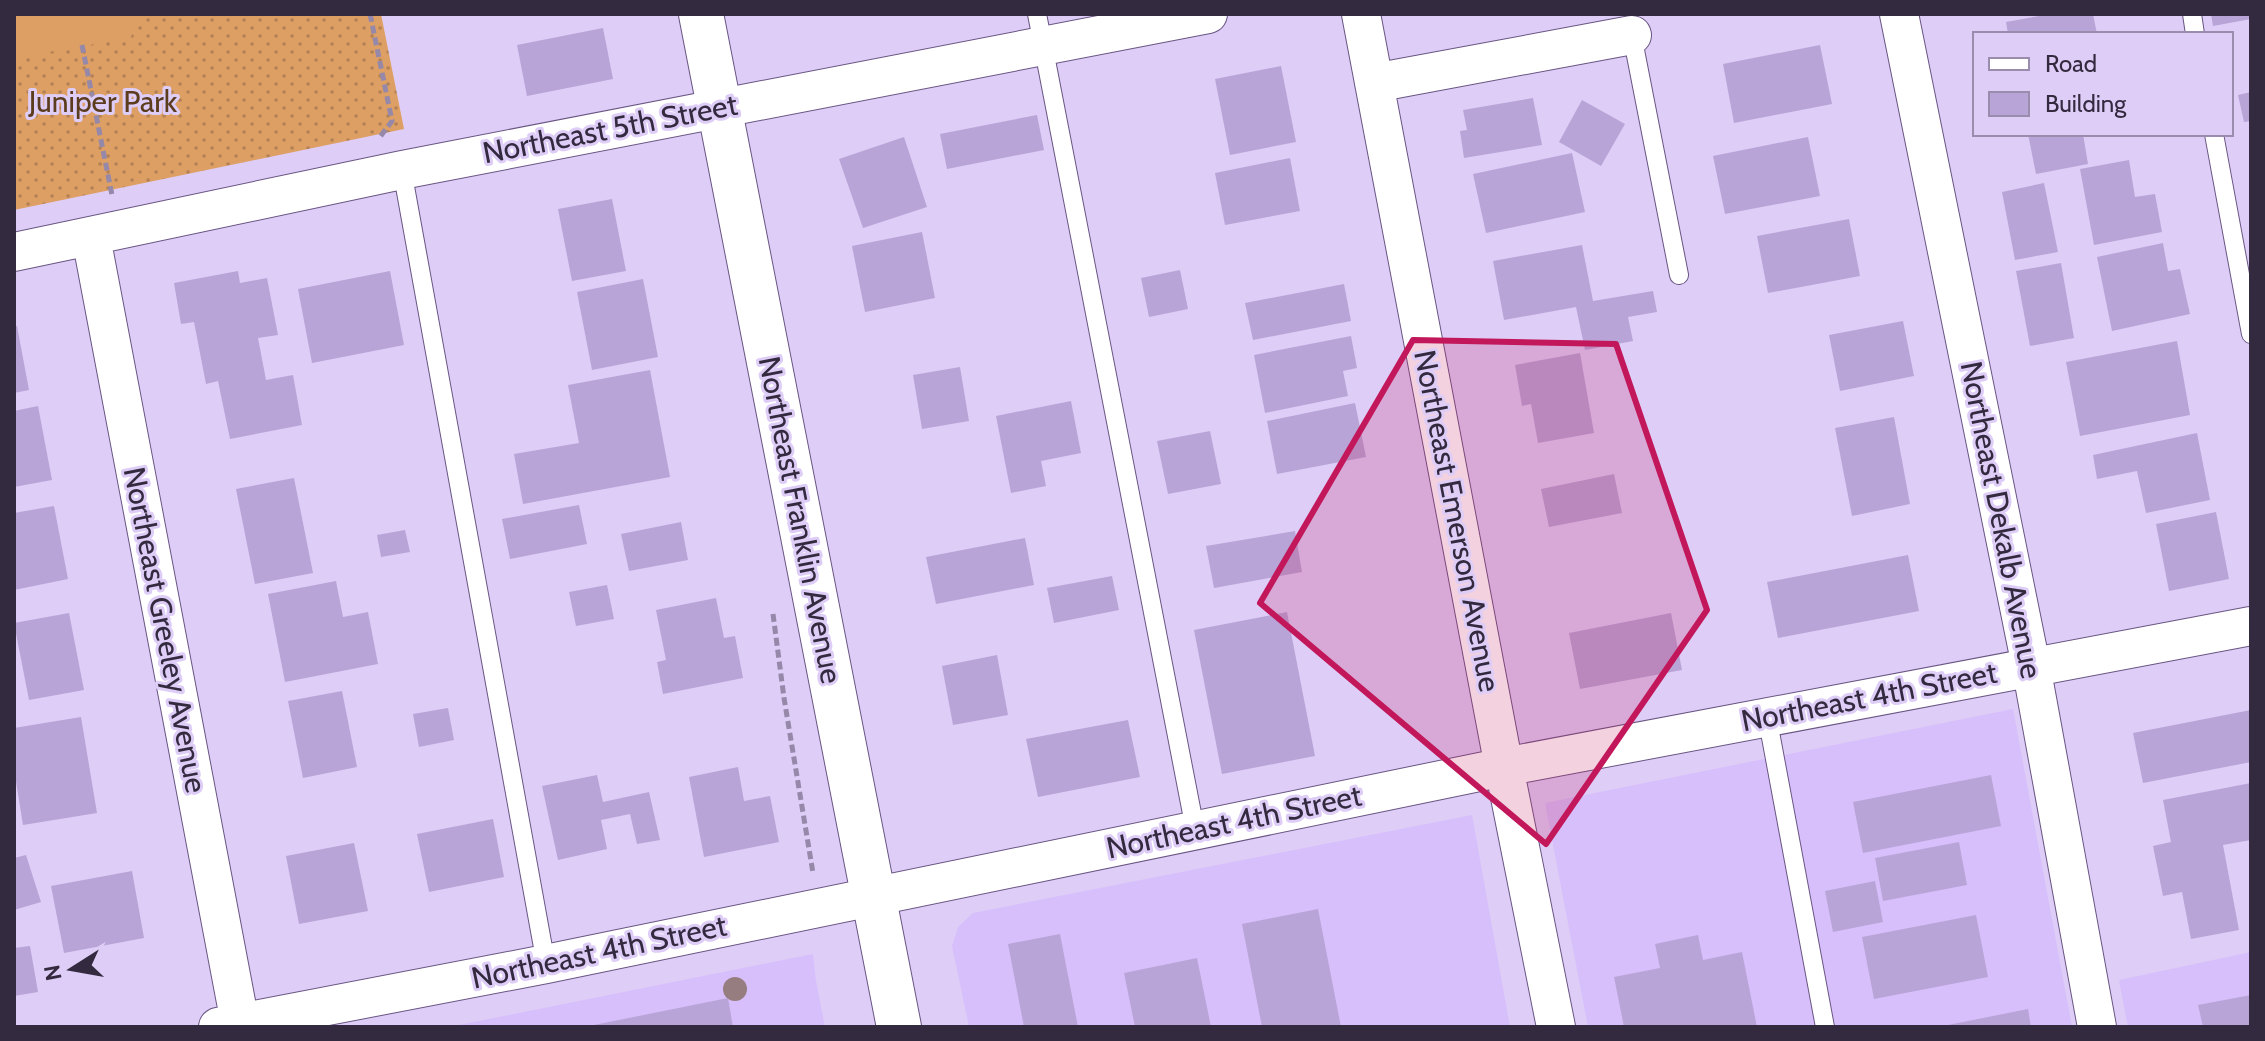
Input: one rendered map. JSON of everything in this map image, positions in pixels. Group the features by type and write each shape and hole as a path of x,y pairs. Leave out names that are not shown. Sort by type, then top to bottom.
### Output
{"street":[{"name":"Northeast Franklin Avenue","path":"701,14 899,1027"},
{"name":"Northeast 5th Street","path":"14,252 402,170 719,108 1040,31 1208,14"},
{"name":"Northeast Emerson Avenue","path":"1361,14 1556,1027"},
{"name":"Northeast Dekalb Avenue","path":"1899,14 2031,666 2097,1027"},
{"path":"1374,83 1632,35"},
{"name":"Northeast Greeley Avenue","path":"91,237 229,1025"},
{"name":"Northeast 4th Street","path":"229,1025 546,964 1504,767 2251,626"}],"lane":[{"path":"1040,31 1195,829"},
{"path":"1632,35 1679,275"},
{"path":"2214,136 2251,334"},
{"path":"402,170 546,964"},
{"path":"1767,716 1825,1027"}],"path":[{"path":"370,14 392,121 374,145"},
{"path":"82,45 112,196 98,199"}],"highlighted area":[{"path":"1413,340 1616,344 1707,610 1546,844 1260,603"}],"shaded area":[{"path":"2013,709 2072,1027 1588,1027 1545,803"},
{"path":"1472,815 1510,1027 969,1027 952,946 958,927 973,913"},
{"path":"2251,952 2251,1027 2128,1027 2119,980"},
{"path":"813,954 825,1027 449,1027"}],"green space":[{"name":"Juniper Park","path":"14,14 381,14 404,129 14,210"},
{"path":"14,14 145,14 130,38 14,58"}],"building":[{"path":"2050,14 2093,14 2097,32 2008,32 2006,22"},
{"path":"2211,14 2251,14 2251,19 2213,26"},
{"path":"603,28 613,79 527,96 517,45"},
{"path":"1820,45 1832,104 1734,123 1723,64"},
{"path":"1281,66 1296,142 1230,155 1215,79"},
{"path":"2251,92 2251,121 2244,122 2238,95"},
{"path":"1533,98 1542,145 1464,158 1460,131 1467,130 1463,110"},
{"path":"1582,100 1625,124 1601,166 1559,142"},
{"path":"1037,115 1044,150 947,169 940,134"},
{"path":"2028,136 2083,136 2088,164 2036,174"},
{"path":"904,137 927,207 863,228 839,159"},
{"path":"1808,137 1820,196 1725,214 1713,156"},
{"path":"1572,153 1585,212 1486,233 1473,174"},
{"path":"1290,158 1300,211 1225,225 1215,173"},
{"path":"2129,160 2135,197 2155,194 2162,232 2094,245 2080,169"},
{"path":"2044,183 2058,252 2015,260 2002,192"},
{"path":"612,199 626,271 572,281 558,209"},
{"path":"1849,219 1860,276 1768,293 1757,236"},
{"path":"922,232 935,298 865,312 852,246"},
{"path":"2163,243 2168,271 2180,269 2190,314 2112,331 2097,257"},
{"path":"1582,245 1593,301 1653,291 1657,312 1628,317 1633,341 1585,350 1576,307 1504,320 1493,261"},
{"path":"2061,263 2074,338 2030,346 2016,271"},
{"path":"1180,270 1188,309 1149,317 1141,278"},
{"path":"238,271 240,283 267,278 278,335 258,338 266,380 293,375 302,425 230,439 218,381 206,384 194,322 181,324 174,283"},
{"path":"390,271 404,345 312,363 298,289"},
{"path":"643,279 658,357 592,370 577,292"},
{"path":"1344,284 1351,321 1253,340 1245,303"},
{"path":"1903,321 1914,376 1840,391 1829,335"},
{"path":"14,326 17,326 29,390 14,393"},
{"path":"1351,336 1357,368 1343,371 1348,396 1265,413 1254,355"},
{"path":"2177,341 2190,415 2080,436 2066,362"},
{"path":"1580,353 1594,433 1538,443 1531,404 1522,406 1515,365"},
{"path":"960,367 969,421 922,429 913,375"},
{"path":"650,370 670,477 523,504 514,454 579,443 568,385"},
{"path":"1071,401 1081,453 1041,461 1046,486 1011,493 996,416"},
{"path":"1355,403 1366,457 1277,474 1267,421"},
{"path":"38,406 52,480 14,487 14,411"},
{"path":"1894,417 1910,504 1852,516 1835,428"},
{"path":"1210,431 1221,484 1168,494 1157,441"},
{"path":"2197,433 2210,500 2146,513 2137,471 2097,479 2093,455"},
{"path":"1614,474 1622,513 1549,527 1541,489"},
{"path":"294,478 313,573 255,584 236,489"},
{"path":"579,505 587,544 510,559 502,519"},
{"path":"54,506 68,579 14,590 14,513"},
{"path":"2216,512 2229,579 2169,591 2156,524"},
{"path":"681,522 688,560 629,571 621,534"},
{"path":"405,530 410,552 381,557 377,535"},
{"path":"1295,531 1302,572 1214,588 1206,546"},
{"path":"1025,538 1034,585 936,604 926,557"},
{"path":"1908,555 1919,611 1778,638 1767,582"},
{"path":"1112,576 1119,610 1054,623 1047,588"},
{"path":"336,581 343,617 368,612 378,664 285,682 268,594"},
{"path":"607,585 614,619 576,626 569,592"},
{"path":"716,598 724,638 735,636 743,678 663,694 657,662 666,660 656,610"},
{"path":"1287,612 1315,756 1222,774 1194,630"},
{"path":"69,613 84,690 29,700 14,623"},
{"path":"1671,613 1682,670 1580,689 1569,633"},
{"path":"997,655 1008,715 953,725 942,666"},
{"path":"342,691 357,767 303,778 288,701"},
{"path":"448,708 454,740 419,747 413,714"},
{"path":"2251,710 2251,762 2143,783 2133,733"},
{"path":"81,717 97,813 23,825 14,769 14,728"},
{"path":"1128,720 1140,777 1038,797 1026,739"},
{"path":"738,767 744,801 770,796 779,842 704,857 689,777"},
{"path":"597,775 603,802 649,792 660,840 637,844 630,814 601,820 607,849 558,860 542,786"},
{"path":"1991,775 2001,826 1863,853 1853,802"},
{"path":"2251,783 2251,840 2223,845 2239,930 2191,939 2182,892 2163,896 2153,846 2171,842 2163,800"},
{"path":"493,819 504,877 429,892 417,834"},
{"path":"1959,842 1967,885 1883,901 1875,858"},
{"path":"354,843 368,911 299,924 286,856"},
{"path":"26,855 41,902 14,910 14,858"},
{"path":"132,871 144,938 64,953 51,886"},
{"path":"1875,881 1883,922 1833,932 1825,891"},
{"path":"1318,909 1341,1027 1262,1027 1242,924"},
{"path":"1976,915 1988,977 1874,999 1862,937"},
{"path":"1060,934 1078,1027 1024,1027 1008,944"},
{"path":"1698,935 1703,960 1742,952 1757,1027 1624,1027 1614,977 1660,968 1655,944"},
{"path":"30,946 38,992 14,996 14,948"},
{"path":"1197,958 1211,1027 1135,1027 1124,973"},
{"path":"2251,995 2251,1027 2203,1027 2198,1005"},
{"path":"728,998 733,1027 589,1027 589,1026"},
{"path":"2028,1009 2031,1027 1943,1027 1943,1026"}]}
